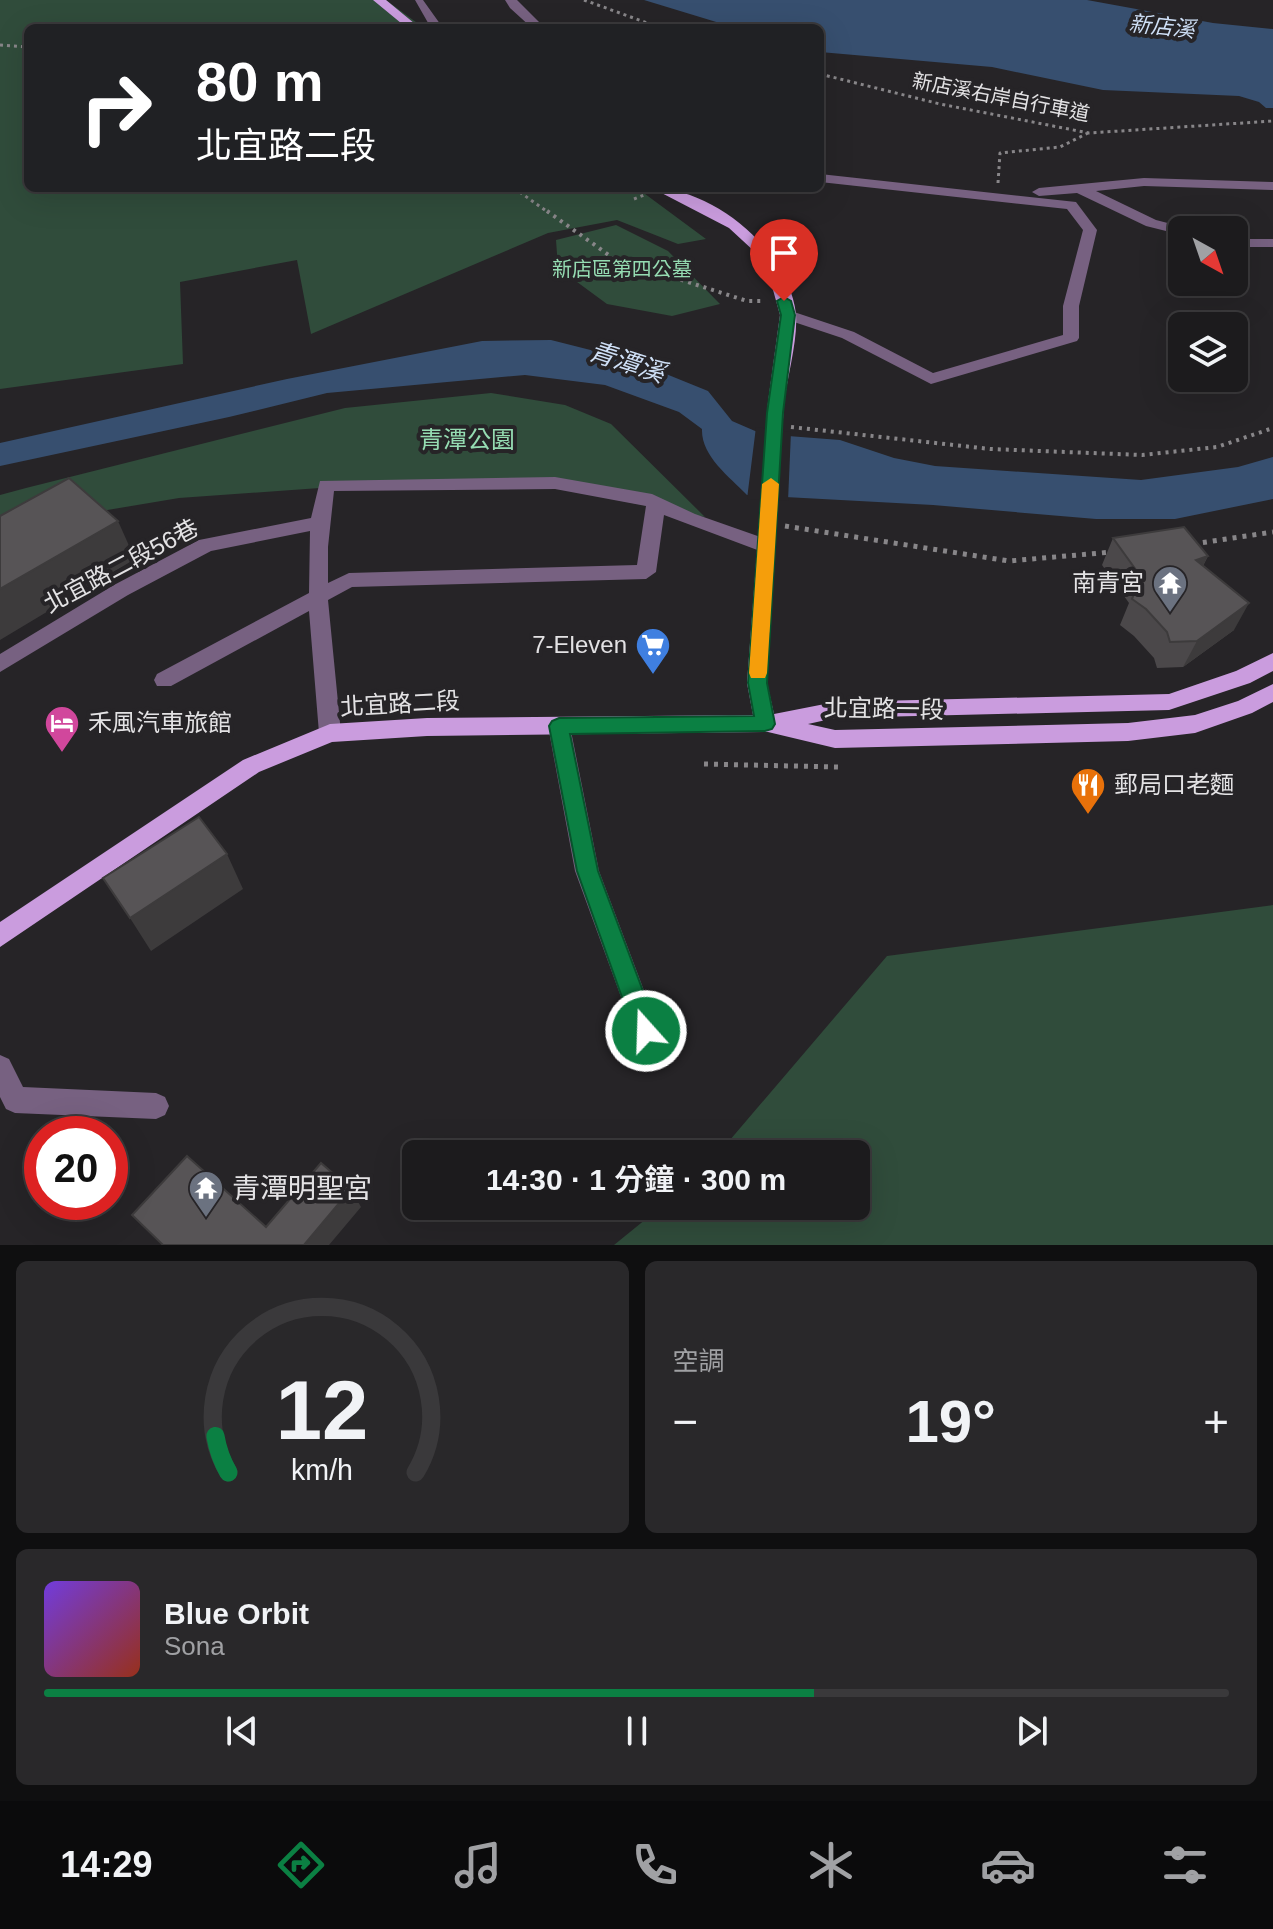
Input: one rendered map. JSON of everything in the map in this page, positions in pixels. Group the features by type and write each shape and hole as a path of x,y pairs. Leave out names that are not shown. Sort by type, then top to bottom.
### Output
{"main road":[{"path":"379,0 409,24"},
{"path":"668,192 734,225 761,250 778,279 786,308 774,425 757,683 765,724"},
{"name":"北宜路一段","path":"765,724 835,710 1169,702 1243,677 1273,661"},
{"name":"北宜路一段","path":"765,724 835,739 1128,732 1195,724 1245,707 1273,692"},
{"name":"北宜路二段","path":"0,936 251,766 330,733 427,727 765,724"}],"lane":[{"path":"511,0 534,24"},
{"path":"419,2 434,24"},
{"path":"786,308 848,335 931,379 1071,338 1071,306 1090,230 1071,205 824,178"},
{"path":"979,195 1144,182 1273,186"},
{"path":"1081,189 1151,223 1168,227"},
{"path":"679,192 705,208"},
{"path":"1248,243 1273,243"},
{"path":"330,733 317,598 320,523 326,485 555,483 646,498 688,519 765,546"},
{"path":"164,680 349,580 646,572 656,503"},
{"name":"北宜路二段56巷","path":"0,664 121,590 206,545 320,523"},
{"path":"559,726 587,871 656,1057"},
{"path":"0,1068 15,1100 156,1106"}],"path":[{"path":"584,0 650,24"},
{"path":"0,45 24,47"},
{"name":"新店溪右岸自行車道","path":"824,75 940,104 1089,133 1273,121"},
{"path":"979,195 998,186 1000,153 1060,147 1089,133"},
{"path":"520,192 613,258 747,301 786,308"},
{"path":"774,425 990,449 1142,455 1217,447 1273,428"},
{"path":"768,523 1009,561 1113,551"},
{"path":"1188,544 1248,538 1273,532"},
{"path":"704,764 838,767"}],"green space":[{"path":"0,0 386,0 419,24 24,24 24,192 642,192 706,239 678,244 617,220 548,233 311,334 297,260 180,282 183,364 0,389"},
{"name":"新店區第四公墓","path":"616,225 668,251 720,304 672,316 607,304 558,268 556,240"},
{"name":"青潭公園","path":"491,393 565,405 611,424 705,517 529,483 375,484 179,498 0,528 0,495 345,408"},
{"path":"1273,905 1273,1245 614,1245 645,1220 870,1220 870,1140 730,1140 887,956"}],"water":[{"name":"新店溪","path":"644,0 1087,0 1213,23 1273,29 1273,108 1239,96 1103,90 992,67 824,52 824,24 723,24"},
{"name":"青潭溪","path":"551,340 634,361 708,391 732,421 762,434 840,440 894,458 935,466 1141,480 1238,467 1273,457 1273,499 1175,519 1096,519 933,505 747,495 711,457 702,429 679,412 605,385 525,375 327,393 0,466 0,443 287,379 482,341"}],"pier":[{"path":"756,427 791,432 788,501 747,499"}],"building":[{"path":"69,478 118,521 0,589 0,516"},
{"path":"1184,527 1208,556 1196,560 1249,603 1197,641 1170,642 1167,632 1132,599 1141,577 1113,538"},
{"path":"199,817 227,854 130,918 103,878"},
{"name":"青潭明聖宮","path":"187,1156 266,1227 321,1163 351,1189 304,1245 163,1245 132,1215"}],"slow traffic":[{"path":"758,673 771,484"}],"place":[{"name":"南青宮","path":"1170,614"},
{"name":"7-Eleven","path":"653,676"},
{"name":"禾風汽車旅館","path":"62,754"},
{"name":"郵局口老麵","path":"1088,816"},
{"name":"青潭明聖宮","path":"206,1219"}],"route":[{"path":"646,1031 587,871 559,726 765,724 757,683 775,413 788,315 784,301"}]}
